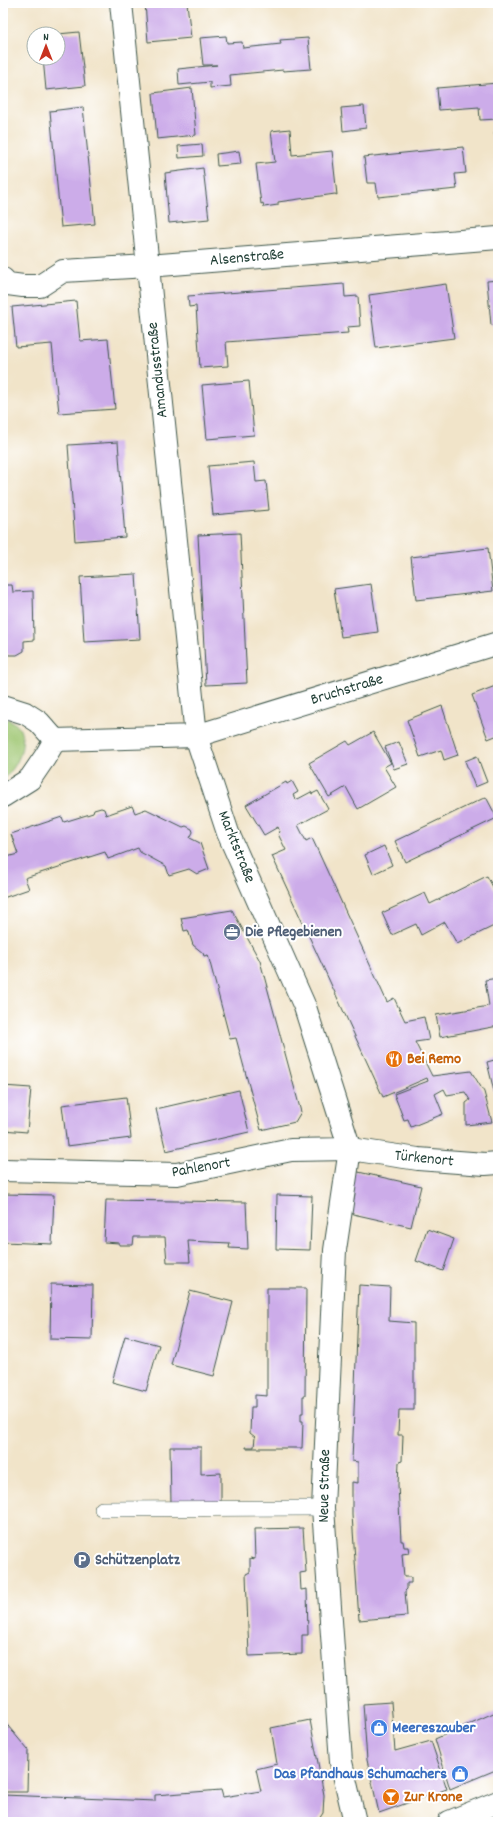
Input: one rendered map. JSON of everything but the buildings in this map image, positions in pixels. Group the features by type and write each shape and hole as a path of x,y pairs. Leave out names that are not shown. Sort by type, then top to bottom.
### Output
{"street":[{"name":"Amandusstraße","path":"121,3 196,736"},
{"name":"Alsenstraße","path":"3,279 8,284 40,286 64,270 148,266 498,238"},
{"name":"Bruchstraße","path":"196,736 498,643"},
{"path":"3,706 25,713 39,722 55,740 196,736"},
{"name":"Marktstraße","path":"196,736 228,833 305,1007 350,1149"},
{"path":"3,796 30,779 55,740"},
{"name":"Türkenort","path":"350,1149 418,1159 485,1164 498,1163"},
{"name":"Pahlenort","path":"3,1170 177,1174 291,1150 350,1149"},
{"name":"Neue Straße","path":"350,1149 335,1250 323,1508 342,1762 355,1822"},
{"path":"449,1822 475,1813 498,1802"}],"lane":[{"path":"102,1510 323,1508"}],"green space":[{"path":"3,718 12,722 19,728 23,741 20,756 8,775 3,779"}],"place":[{"name":"Die Pflegebienen","path":"232,932"},
{"name":"Bei Remo","path":"394,1059"},
{"name":"Schützenplatz","path":"82,1560"},
{"name":"Meereszauber","path":"379,1728"},
{"name":"Das Pfandhaus Schumachers","path":"460,1774"},
{"name":"Zur Krone","path":"391,1797"}]}
